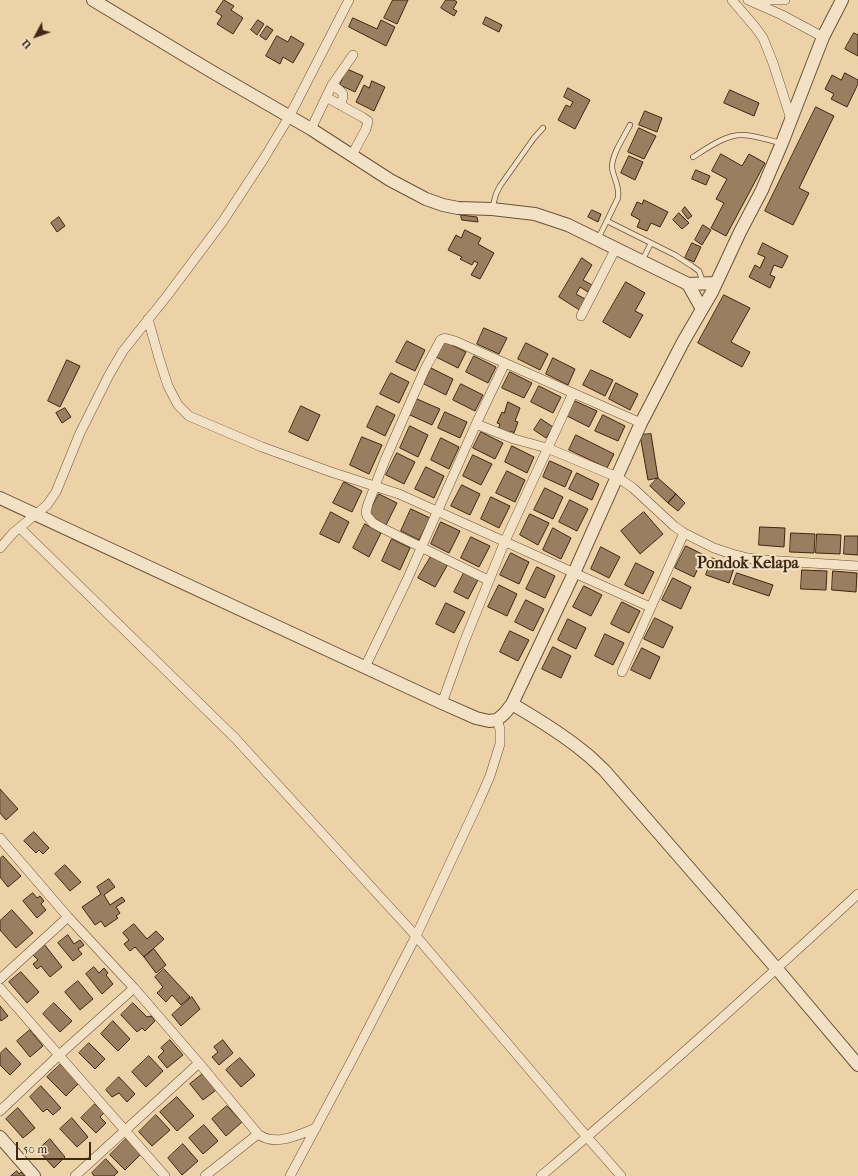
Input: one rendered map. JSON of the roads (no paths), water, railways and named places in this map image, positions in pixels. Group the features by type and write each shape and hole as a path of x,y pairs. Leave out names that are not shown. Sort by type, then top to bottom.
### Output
{"street":[{"path":"93,0 311,129 390,180 426,199 458,208 492,209 534,214 568,225 688,284 716,283"},
{"path":"0,548 46,505 56,492 61,483 80,433 109,375 123,351 167,296 223,220 289,117 349,0"},
{"path":"732,0 763,38 773,63 791,120"},
{"path":"748,0 782,15 823,37"},
{"path":"748,0 785,0"},
{"path":"0,498 442,703 484,721 497,720 512,704 574,573 641,422 702,310 762,190 823,37 842,0"},
{"path":"311,129 332,85 353,55"},
{"path":"332,85 344,94 344,98 340,105"},
{"path":"326,97 368,121 366,129 352,155"},
{"path":"581,316 616,248"},
{"path":"688,284 702,310"},
{"path":"148,319 168,386 178,405 189,416 276,452 399,494 650,607"},
{"path":"488,580 378,526 366,515 367,508 385,460 425,369 441,339 445,338 455,342 641,422"},
{"path":"365,667 505,363"},
{"path":"442,703 488,580 573,393"},
{"path":"476,424 514,439 548,448 617,477 633,488 674,526 684,533 714,548 748,558 858,566"},
{"path":"20,528 235,738 416,936 621,1176"},
{"path":"622,672 684,533"},
{"path":"512,704 567,739 604,770 777,968 858,1065"},
{"path":"290,1176 416,936 490,776 500,744 500,729 497,720"},
{"path":"2,844 134,988 199,1062 258,1134 266,1139 289,1138 316,1128"},
{"path":"541,1176 777,968 858,894"},
{"path":"0,979 68,917"},
{"path":"0,988 164,1176"},
{"path":"0,1111 58,1056 134,988"},
{"path":"75,1176 199,1062"},
{"path":"204,1176 258,1134"},
{"path":"0,1137 34,1176"}],"lane":[{"path":"598,239 618,198 619,191 613,173 614,155 630,126"},
{"path":"492,209 500,186 534,138 543,128"},
{"path":"693,157 732,136 741,135 782,143"},
{"path":"607,221 675,255 697,269 704,284"},
{"path":"642,261 651,243"}],"district":[{"name":"Pondok Kelapa","path":"748,564"}]}
